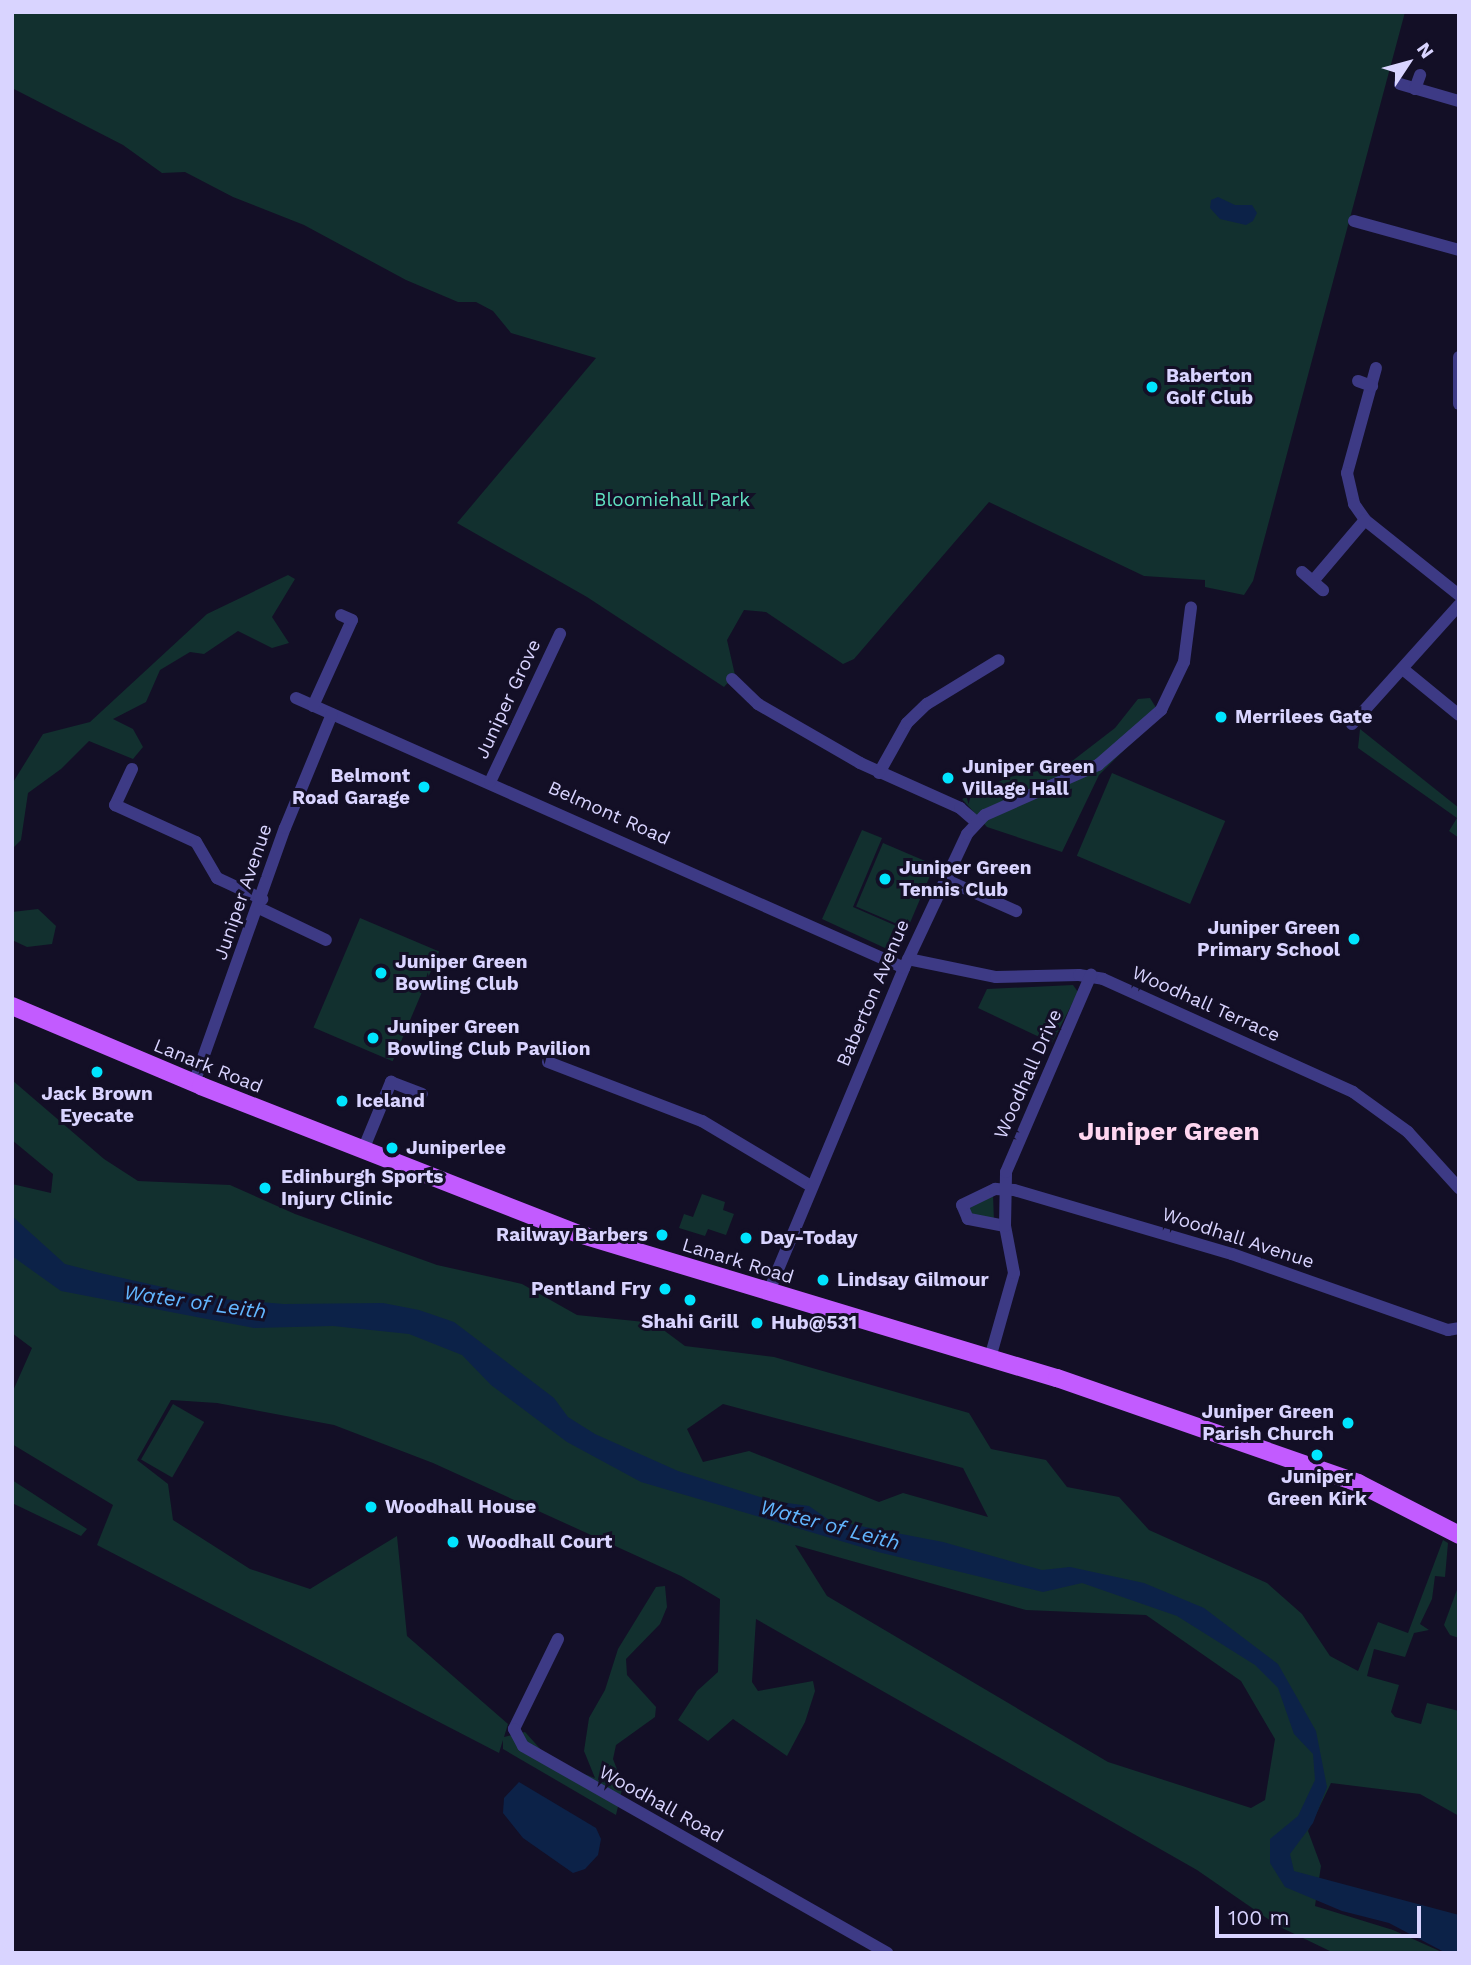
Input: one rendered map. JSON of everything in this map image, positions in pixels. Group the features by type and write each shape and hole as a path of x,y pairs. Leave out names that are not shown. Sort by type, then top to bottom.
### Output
{"main road":[{"name":"Lanark Road","path":"12,1006 194,1083 579,1234 990,1357 1358,1483 1459,1535"}],"street":[{"path":"1415,89 1420,75"},
{"path":"1401,84 1459,101"},
{"path":"1368,225 1372,212"},
{"path":"1354,222 1459,250"},
{"path":"1459,356 1459,404"},
{"path":"1376,368 1347,473 1354,504 1365,520 1459,595"},
{"path":"1358,381 1372,386"},
{"path":"1313,581 1365,520"},
{"path":"1352,724 1404,670 1459,605"},
{"path":"732,680 758,704 879,773 960,808 976,822 1098,765 1161,710 1184,662 1191,607"},
{"path":"313,705 352,620 341,615"},
{"name":"Juniper Grove","path":"490,782 560,634"},
{"path":"879,773 908,723 927,704 999,660"},
{"path":"1404,670 1459,715"},
{"name":"Belmont Road","path":"296,698 906,964"},
{"name":"Juniper Avenue","path":"194,1083 261,904 285,828 331,714"},
{"path":"132,769 115,804 195,842 217,878 326,940"},
{"name":"Baberton Avenue","path":"769,1292 906,964 944,879 976,822"},
{"path":"944,879 1016,911"},
{"name":"Woodhall Terrace","path":"906,964 996,977 1091,975 1353,1092 1408,1132 1456,1180"},
{"name":"Woodhall Drive","path":"990,1357 1014,1273 1005,1226 1003,1189 1091,975"},
{"path":"548,1062 702,1121 811,1186"},
{"path":"362,1150 391,1082 422,1094"},
{"path":"1003,1189 968,1200 961,1209 968,1219 1005,1226"},
{"name":"Woodhall Avenue","path":"1003,1189 1232,1254 1448,1330 1459,1328"},
{"name":"Woodhall Road","path":"558,1639 514,1729 523,1746 887,1953"}],"green space":[{"name":"Bloomiehall Park","path":"12,12 1405,12 1253,581 1244,595 1205,587 1205,580 1144,576 989,502 854,659 843,664 766,612 744,610 727,640 735,675 724,687 587,597 457,523 596,358 511,333 493,311 476,302 458,302 406,280 304,225 233,197 185,172 162,173 123,145 12,88"},
{"path":"288,575 295,579 272,617 289,643 272,648 238,631 204,654 190,652 160,670 146,702 113,719 133,729 143,747 133,759 89,741 61,769 28,793 21,840 12,849 12,784 43,734 90,722 207,614"},
{"path":"1150,698 1160,714 1099,775 1062,852 987,827 962,799 1009,777 1067,765 1115,728 1138,699"},
{"path":"1360,729 1459,808 1459,838 1449,831 1457,818 1358,748"},
{"path":"1112,773 1225,821 1190,904 1077,856"},
{"path":"862,830 882,838 853,907 908,931 898,954 822,919"},
{"name":"Juniper Green Tennis Club","path":"883,843 935,865 908,928 856,907"},
{"path":"38,909 56,926 52,944 27,947 12,940 12,912"},
{"path":"360,918 439,952 393,1061 314,1028"},
{"path":"1073,985 1078,992 1052,1043 978,1008 987,989"},
{"path":"12,1080 104,1159 138,1181 230,1185 295,1214 437,1265 522,1284 577,1315 654,1323 685,1346 774,1357 969,1413 991,1449 1046,1460 1067,1487 1119,1497 1149,1530 1267,1583 1302,1614 1330,1656 1358,1671 1378,1622 1408,1633 1443,1540 1448,1543 1445,1577 1435,1576 1432,1599 1420,1624 1429,1630 1414,1633 1405,1657 1374,1649 1367,1676 1399,1685 1391,1712 1395,1717 1421,1724 1427,1703 1459,1711 1459,1816 1420,1794 1331,1783 1308,1831 1321,1866 1315,1906 1393,1930 1444,1953 1334,1953 1278,1926 1197,1870 756,1619 752,1682 758,1691 813,1681 815,1691 805,1722 787,1756 733,1719 708,1741 678,1720 697,1691 718,1672 720,1599 681,1576 433,1463 334,1425 217,1403 171,1400 137,1460 168,1484 173,1520 250,1569 310,1589 397,1536 407,1636 508,1724 504,1737 525,1732 553,1763 595,1778 584,1751 589,1718 605,1690 618,1649 656,1587 665,1586 667,1607 660,1624 626,1659 627,1675 656,1707 655,1717 616,1745 613,1759 623,1785 616,1815 503,1749 503,1740 499,1753 97,1545 113,1505 12,1444 12,1393 32,1348 12,1333 12,1184 51,1193 53,1174 12,1140","holes":["723,1404 963,1468 988,1517 903,1493 879,1502 749,1451 703,1462 687,1429","795,1545 1026,1610 1146,1615 1241,1681 1275,1739 1265,1800 1251,1808 1108,1762 827,1596"]},
{"path":"702,1194 725,1202 723,1210 734,1214 726,1235 708,1229 705,1236 679,1228 684,1214 693,1217"},
{"path":"993,1195 994,1222 972,1215 969,1206"},
{"path":"173,1404 204,1422 172,1477 141,1459"},
{"path":"12,1480 87,1529 81,1536 12,1503"},
{"path":"1459,1547 1459,1638 1450,1635 1444,1625 1458,1587"}],"water":[{"path":"1218,197 1235,205 1252,205 1257,213 1253,221 1246,225 1220,219 1210,208 1211,200"},
{"name":"Water of Leith","path":"12,1216 65,1264 96,1272 211,1298 284,1304 383,1303 419,1310 454,1322 554,1398 568,1417 595,1434 678,1471 773,1501 809,1506 829,1520 943,1542 1042,1570 1070,1567 1144,1583 1204,1608 1278,1664 1316,1731 1327,1787 1313,1823 1290,1854 1294,1871 1459,1915 1459,1953 1446,1953 1389,1923 1342,1911 1285,1887 1270,1863 1270,1839 1298,1816 1315,1780 1313,1754 1294,1734 1278,1688 1255,1665 1177,1616 1082,1583 1043,1592 878,1552 641,1482 567,1442 491,1385 462,1355 409,1334 333,1326 254,1328 61,1291 12,1256"},
{"path":"519,1782 596,1828 601,1839 598,1855 585,1869 573,1873 523,1838 503,1813 504,1798"}],"place":[{"name":"Baberton Golf Club","path":"1152,387"},
{"name":"Merrilees Gate","path":"1221,717"},
{"name":"Juniper Green Village Hall","path":"948,778"},
{"name":"Belmont Road Garage","path":"424,787"},
{"name":"Juniper Green Tennis Club","path":"885,879"},
{"name":"Juniper Green Primary School","path":"1354,939"},
{"name":"Juniper Green Bowling Club","path":"381,973"},
{"name":"Juniper Green Bowling Club Pavilion","path":"373,1038"},
{"name":"Jack Brown Eyecate","path":"97,1072"},
{"name":"Iceland","path":"342,1101"},
{"name":"Juniperlee","path":"392,1148"},
{"name":"Edinburgh Sports Injury Clinic","path":"265,1188"},
{"name":"Railway Barbers","path":"662,1235"},
{"name":"Day-Today","path":"746,1238"},
{"name":"Lindsay Gilmour","path":"823,1280"},
{"name":"Pentland Fry","path":"665,1289"},
{"name":"Shahi Grill","path":"690,1300"},
{"name":"Hub@531","path":"757,1323"},
{"name":"Juniper Green Parish Church","path":"1348,1423"},
{"name":"Juniper Green Kirk","path":"1317,1455"},
{"name":"Woodhall House","path":"371,1507"},
{"name":"Woodhall Court","path":"453,1542"}],"district":[{"name":"Juniper Green","path":"1169,1132"}]}
